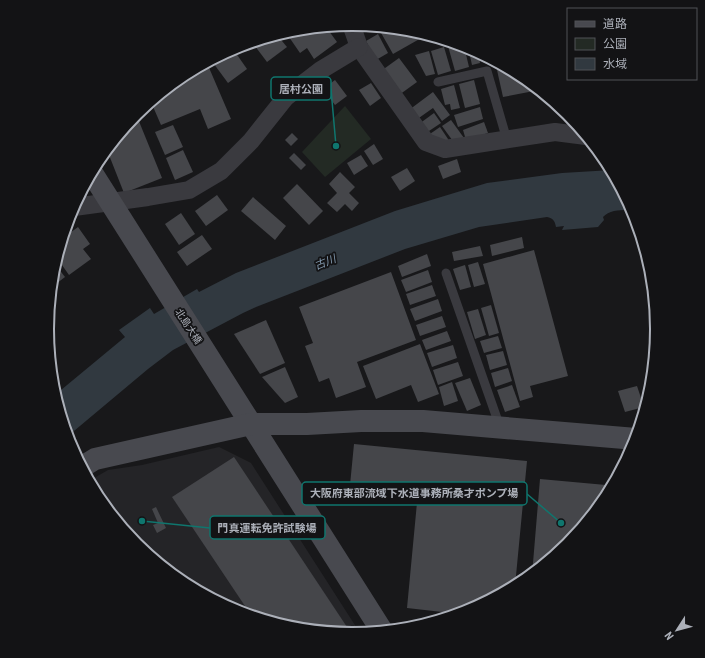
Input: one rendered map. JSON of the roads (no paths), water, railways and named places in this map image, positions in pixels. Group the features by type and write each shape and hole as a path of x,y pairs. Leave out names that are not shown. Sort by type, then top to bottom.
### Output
{"street":[{"path":"354,31 359,46 426,142 445,149 555,132 579,135"},
{"path":"81,206 189,190 221,171 251,141 286,97 321,70 359,46"},
{"name":"北島大橋","path":"95,178 378,625"},
{"path":"87,464 95,459 251,424 423,421 629,439"}],"lane":[{"path":"438,82 487,71 507,140"},
{"path":"446,273 500,428"}],"water":[{"name":"古川","path":"605,170 626,210 617,210 606,214 603,217 604,220 598,227 562,230 564,226 556,227 553,220 547,217 479,227 405,249 256,307 173,350 73,432 61,390 125,337 119,330 150,308 154,314 197,289 199,292 236,273 395,211 487,183 562,173"}],"place":[{"name":"居村公園","path":"336,146"},
{"name":"門真運転免許試験場","path":"142,521"},
{"name":"大阪府東部流域下水道事務所桑才ポンプ場","path":"561,523"}]}
